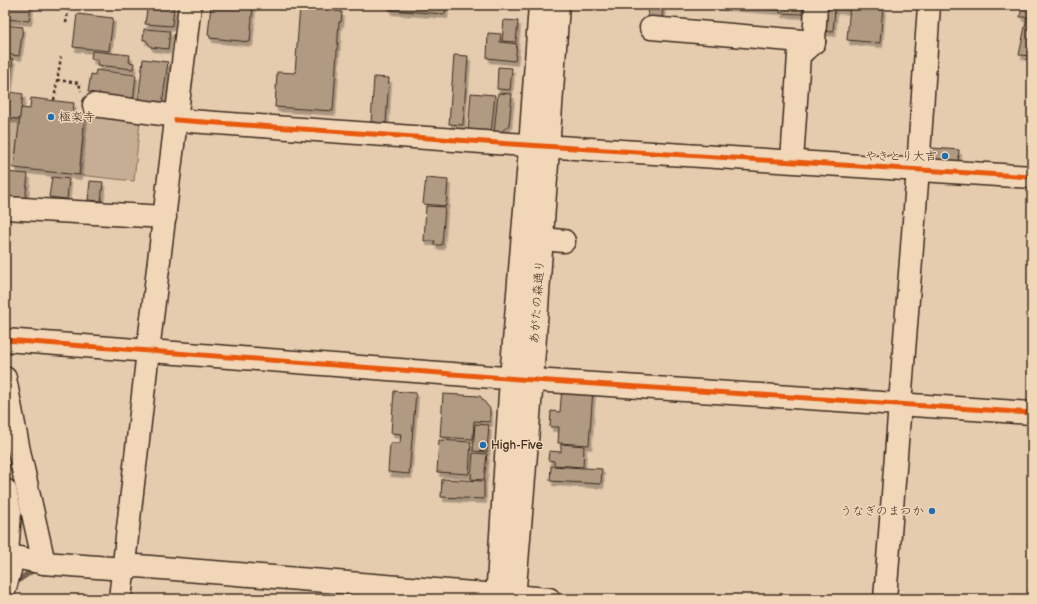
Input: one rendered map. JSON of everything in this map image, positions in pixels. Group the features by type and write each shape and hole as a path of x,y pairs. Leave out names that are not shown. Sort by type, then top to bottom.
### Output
{"main road":[{"path":"120,599 190,5"},
{"name":"あがたの森通り","path":"521,379 542,239 539,145 540,5"},
{"name":"あがたの森通り","path":"505,597 539,145 558,5"},
{"path":"792,161 799,54 814,42 816,5"},
{"path":"885,599 918,170 929,5"},
{"path":"651,28 814,42"},
{"path":"94,105 176,118 474,144 539,145 678,151 792,161 825,156 918,170 1032,177"},
{"path":"5,208 165,217"},
{"path":"542,239 564,241"},
{"path":"5,340 521,379 1032,413"},
{"path":"5,378 22,558"},
{"path":"5,490 22,558"},
{"path":"22,558 124,568 137,566 505,597 549,599"},
{"path":"5,588 10,570 22,558"}],"path":[{"path":"66,23 69,5"},
{"path":"54,100 61,57"},
{"path":"57,80 79,83 83,98 94,105"}],"shaded area":[{"path":"85,115 140,121 134,181 79,175"},
{"path":"5,118 20,119 14,168 5,167"}],"building":[{"path":"5,5 31,5 29,21 5,19"},
{"path":"211,5 253,5 250,42 210,38 208,35"},
{"path":"300,5 335,8 335,11 342,12 341,22 339,22 333,111 275,107 277,72 295,73"},
{"path":"389,5 446,5 445,14 389,10"},
{"path":"649,5 663,5 662,18 648,17"},
{"path":"711,5 779,5 778,10"},
{"path":"779,5 803,5 802,14 780,13"},
{"path":"823,5 850,5 849,10 835,9 833,32 821,31"},
{"path":"850,5 883,5 880,43 847,40"},
{"path":"1022,5 1032,5 1032,56 1019,55 1027,17 1020,17"},
{"path":"157,6 174,8 172,26 145,24 147,9 157,10"},
{"path":"77,14 113,18 109,51 73,47"},
{"path":"504,20 518,21 516,42 502,41"},
{"path":"5,25 23,27 19,56 5,54"},
{"path":"144,29 170,31 168,49 151,47 146,40 143,40"},
{"path":"488,33 501,34 500,42 517,44 515,61 487,58"},
{"path":"92,51 130,55 129,62 134,63 133,69 97,65 98,60 91,59"},
{"path":"454,55 468,56 463,125 449,124"},
{"path":"5,58 13,59 7,108 5,107"},
{"path":"143,59 168,62 162,105 138,102"},
{"path":"498,67 512,68 510,90 497,89"},
{"path":"96,70 136,75 133,103 93,99 94,93 88,92 91,74 95,75"},
{"path":"374,77 389,78 386,123 371,122"},
{"path":"10,92 23,94 20,119 7,118"},
{"path":"471,93 495,95 491,134 468,132"},
{"path":"498,93 512,94 509,125 500,133 494,133"},
{"path":"31,98 74,103 73,114 85,115 79,175 14,168 21,108 30,109"},
{"name":"やきとり大吉","path":"932,148 959,150 958,165 931,163"},
{"path":"5,172 28,174 25,201 5,199"},
{"path":"52,177 69,179 67,199 49,197"},
{"path":"426,178 448,180 446,206 423,204"},
{"path":"90,181 103,182 101,201 88,200"},
{"path":"426,206 445,207 442,245 434,245 435,241 424,241"},
{"path":"562,387 593,389 589,445 558,443 559,427 550,427 551,411 560,412"},
{"path":"394,391 416,393 409,474 388,472 390,443 400,443 401,434 391,433"},
{"path":"443,394 480,396 490,409 490,422 474,421 473,439 440,437"},
{"path":"475,424 489,425 487,452 473,451"},
{"path":"439,440 471,442 469,474 437,472"},
{"path":"561,444 584,446 583,467 554,465 554,461 548,460 549,451 561,452"},
{"path":"473,453 487,454 484,480 471,479"},
{"path":"551,466 602,469 601,484 550,481"},
{"path":"442,479 484,481 484,499 441,497"}],"waterway":[{"path":"13,584 32,571 33,565"}],"cycle path":[{"path":"176,120 511,144 1032,177"},
{"path":"5,340 519,379 1032,413"}],"place":[{"name":"極楽寺","path":"51,117"},
{"name":"やきとり大吉","path":"945,156"},
{"name":"High-Five","path":"483,445"},
{"name":"うなぎのまつか","path":"932,511"}]}
